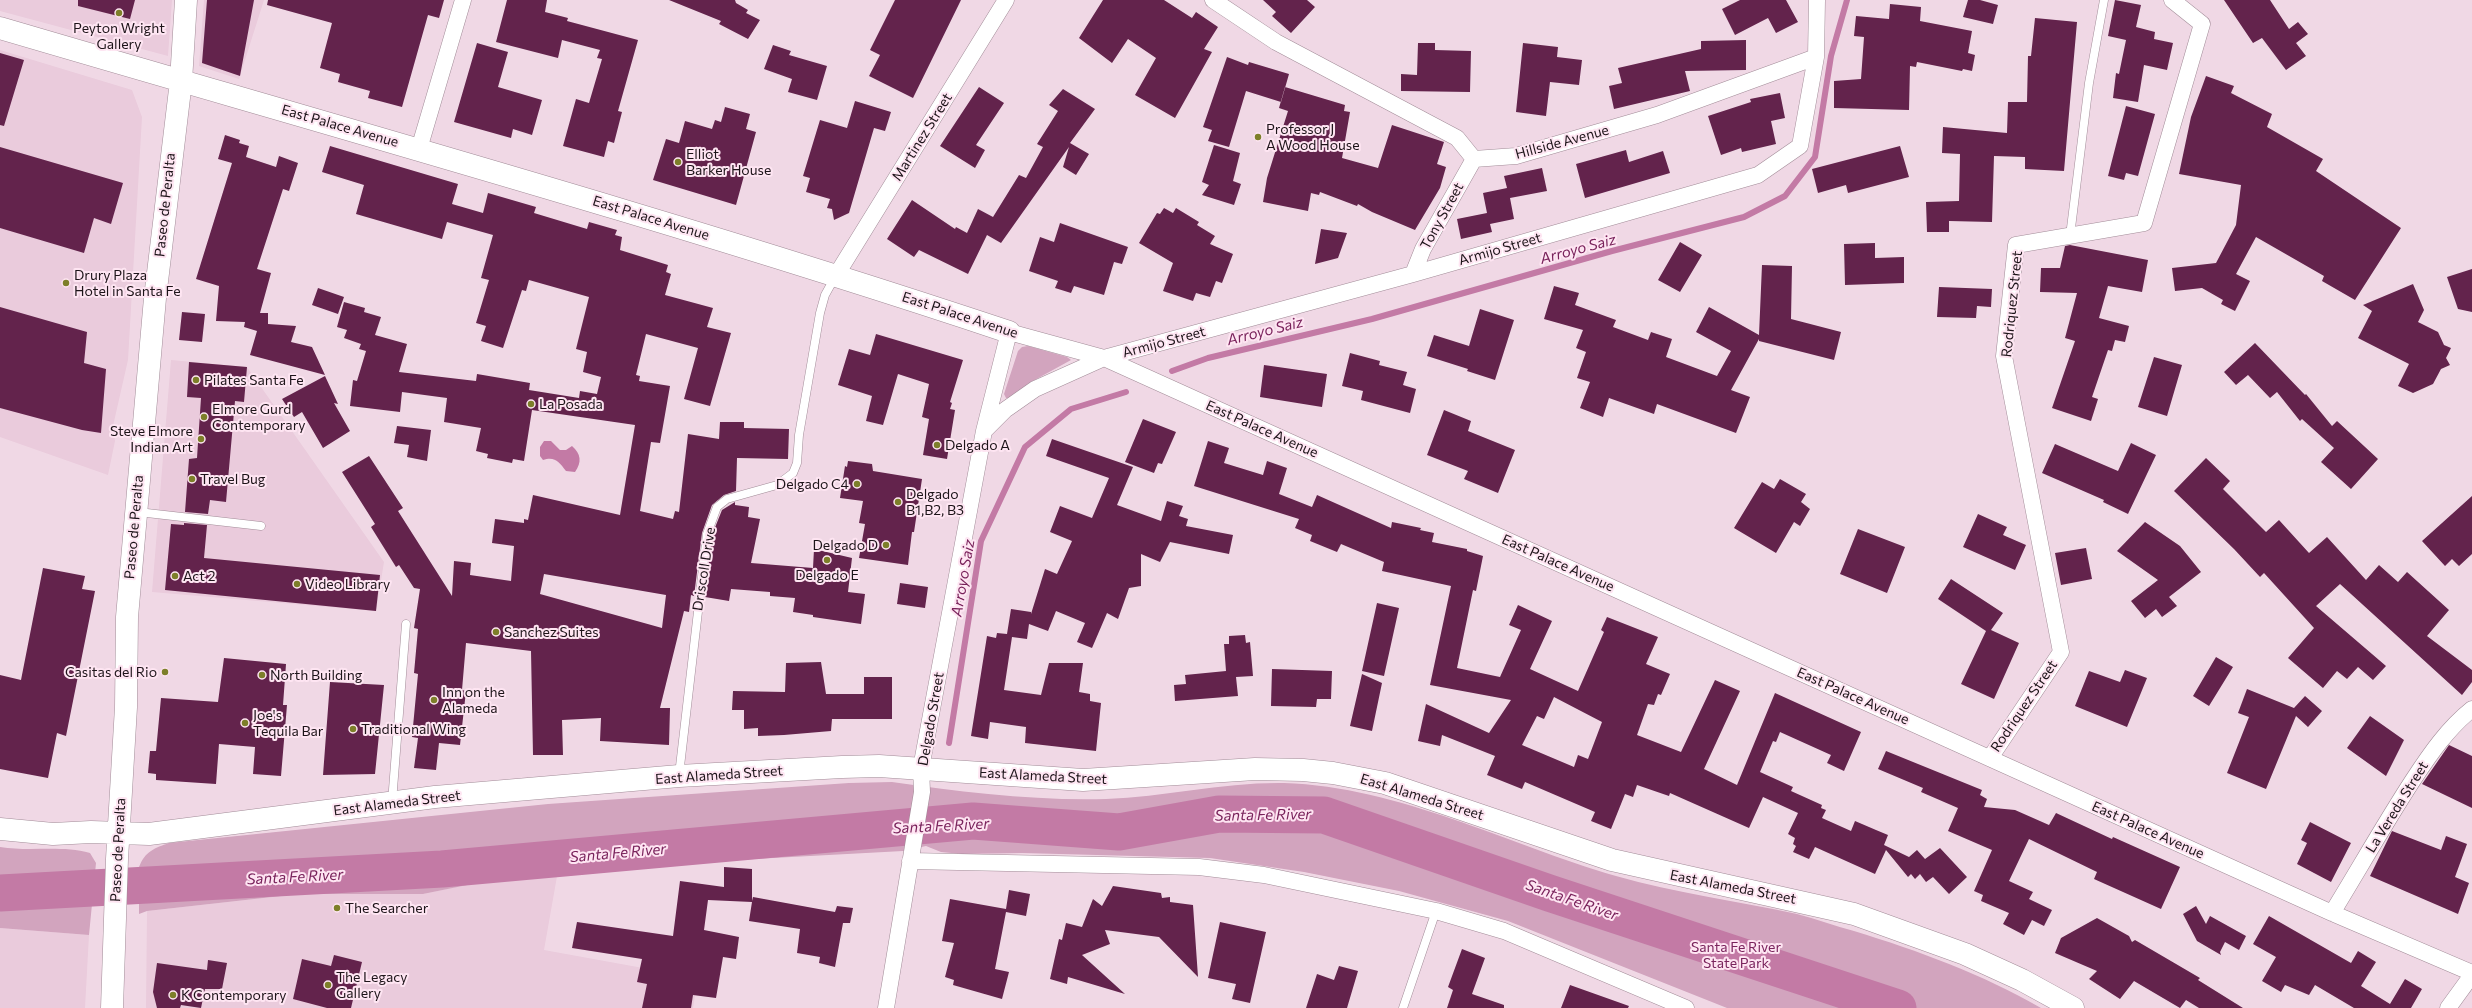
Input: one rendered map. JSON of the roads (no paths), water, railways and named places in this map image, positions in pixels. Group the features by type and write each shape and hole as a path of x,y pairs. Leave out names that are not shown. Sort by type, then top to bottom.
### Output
{"street":[{"name":"Paseo de Peralta","path":"112,1008 116,859 126,707 127,618 135,512 160,249 181,81 186,0"},
{"path":"420,149 463,0"},
{"name":"Martinez Street","path":"837,274 1006,0"},
{"path":"1213,0 1276,42 1457,138 1474,158"},
{"path":"1816,57 1817,0"},
{"name":"Rodriquez Street","path":"1990,758 2061,652 2004,356 2016,245 2144,222 2202,24 2172,0"},
{"name":"East Palace Avenue","path":"0,28 420,149 837,274 1009,332 1104,358 2332,914 2472,974"},
{"name":"Hillside Avenue","path":"1474,158 1516,156 1650,118 1816,57"},
{"name":"Armijo Street","path":"1104,358 1413,274 1758,175 1800,146 1816,57"},
{"name":"Tony Street","path":"1413,274 1423,249 1474,158"},
{"name":"Delgado Street","path":"886,1008 922,792 921,768 984,431 1009,332"},
{"path":"984,431 1005,410 1035,389 1104,358"},
{"name":"La Vereda Street","path":"2332,914 2397,804 2426,760 2457,720 2472,709"},
{"name":"East Alameda Street","path":"0,829 37,833 149,834 435,797 679,776 879,766 1083,780 1277,769 1333,773 1360,778 1428,797 1612,860 1656,871 1804,901 1861,916 1965,954 2022,980 2073,1008"},
{"path":"911,853 1199,867 1264,875 1436,911 1504,931 1686,1008"},
{"path":"2448,1008 2472,974"}],"lane":[{"path":"2070,236 2089,83 2104,0"},
{"name":"Driscoll Drive","path":"679,776 707,534 717,507 727,499 777,485 793,473 797,463 799,435 820,313 825,295 837,274"},
{"path":"135,512 261,526"},
{"path":"392,803 406,624"},
{"path":"1402,1008 1436,911"}],"waterway":[{"name":"Arroyo Saiz","path":"1172,371 1208,358 1372,319 1612,251 1744,217 1785,196 1815,157 1831,56 1847,0"},
{"name":"Arroyo Saiz","path":"949,743 981,541 1025,447 1071,409 1126,392"},
{"name":"Santa Fe River","path":"0,893 442,869 973,821 1119,832 1219,814 1324,815 1549,893 1898,1008"}],"place":[{"name":"Peyton Wright Gallery","path":"119,13"},
{"name":"Professor J A Wood House","path":"1258,137"},
{"name":"Elliot Barker House","path":"678,162"},
{"name":"Drury Plaza Hotel in Santa Fe","path":"66,283"},
{"name":"Pilates Santa Fe","path":"196,380"},
{"name":"La Posada","path":"531,404"},
{"name":"Elmore Gurd Contemporary","path":"204,417"},
{"name":"Steve Elmore Indian Art","path":"201,439"},
{"name":"Delgado A","path":"937,445"},
{"name":"Travel Bug","path":"192,479"},
{"name":"Delgado C4","path":"857,484"},
{"name":"Delgado B1,B2, B3","path":"898,502"},
{"name":"Delgado D","path":"886,545"},
{"name":"Delgado E","path":"827,560"},
{"name":"Act 2","path":"175,576"},
{"name":"Video Library","path":"297,584"},
{"name":"Sanchez Suites","path":"496,632"},
{"name":"Casitas del Rio","path":"165,672"},
{"name":"North Building","path":"262,675"},
{"name":"Inn on the Alameda","path":"434,700"},
{"name":"Joe's Tequila Bar","path":"245,723"},
{"name":"Traditional Wing","path":"353,729"},
{"name":"The Searcher","path":"337,908"},
{"name":"The Legacy Gallery","path":"328,985"},
{"name":"K Contemporary","path":"173,995"}],"park label":[{"name":"Santa Fe River State Park","path":"1736,956"}]}
